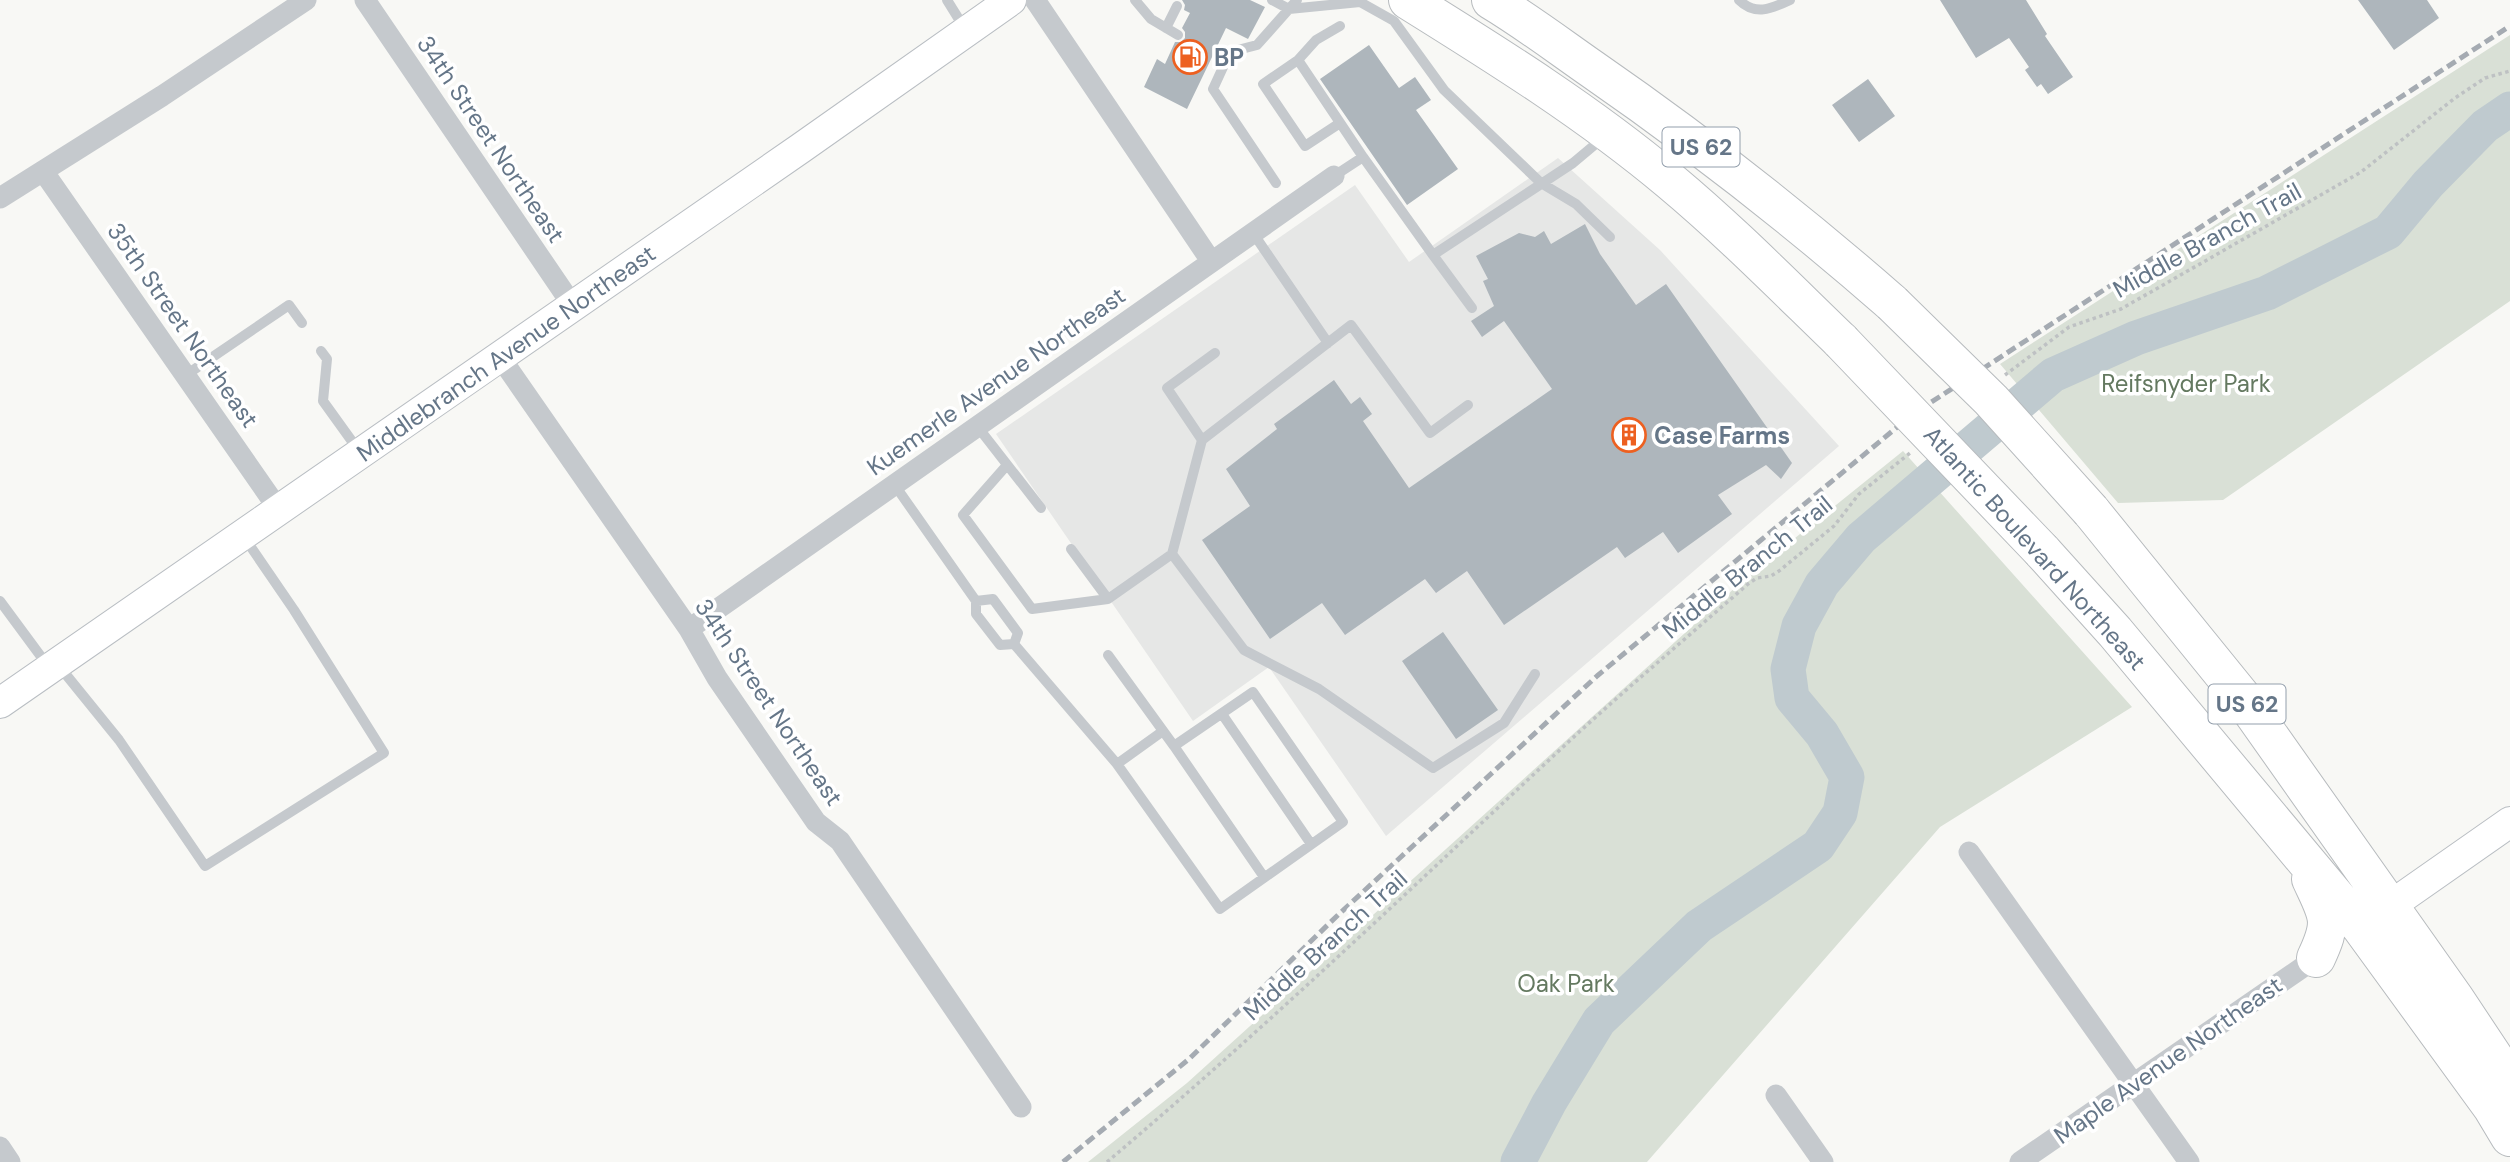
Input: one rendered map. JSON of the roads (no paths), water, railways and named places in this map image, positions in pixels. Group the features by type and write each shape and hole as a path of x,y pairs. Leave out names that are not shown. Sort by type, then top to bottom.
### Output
{"highway":[{"name":"US 62","path":"1408,0 1476,41"},
{"name":"US 62","path":"1499,1 1730,167 1807,229 1892,303 1983,392 2091,511 2241,696 2390,906 2510,1082"},
{"name":"Atlantic Boulevard Northeast","path":"1476,41 1609,133 1680,190 1758,260 1841,341 2042,551 2123,642 2361,927 2492,1107 2510,1137"},
{"path":"2300,854 2328,919 2326,935 2316,958"},
{"path":"2316,958 2343,952 2358,952 2374,957 2392,969"}],"street":[{"path":"0,198 162,96 306,0"},
{"name":"34th Street Northeast","path":"365,0 573,306"},
{"path":"1035,0 1211,261"},
{"path":"1476,41 1499,1"},
{"name":"Middlebranch Avenue Northeast","path":"0,703 967,31 1002,3"},
{"name":"35th Street Northeast","path":"43,172 279,510"},
{"name":"Kuemerle Avenue Northeast","path":"689,629 1334,176"},
{"name":"34th Street Northeast","path":"500,356 689,629 717,678 808,811 816,822 840,841 1021,1107"},
{"path":"2390,906 2510,822"},
{"path":"1969,852 2189,1162"},
{"name":"Maple Avenue Northeast","path":"2020,1162 2316,958"},
{"path":"1776,1095 1823,1162"},
{"path":"0,1147 10,1162"}],"lane":[{"path":"947,0 967,31"},
{"path":"1135,0 1151,19 1178,35"},
{"path":"1272,0 1289,9 1360,2 1394,21 1444,90 1541,183 1576,204 1610,237"},
{"path":"1276,183 1213,89 1230,51 1257,45 1297,0"},
{"path":"1739,0 1748,8 1759,11 1790,0"},
{"path":"1166,28 1177,6"},
{"path":"1340,26 1316,40 1298,60 1263,84 1305,146 1340,123"},
{"path":"1213,54 1226,60"},
{"path":"1298,60 1363,157 1472,309"},
{"path":"1433,255 1573,163 1609,133"},
{"path":"1334,176 1363,157"},
{"path":"1253,233 1328,343"},
{"path":"186,375 289,305 302,323"},
{"path":"1007,465 963,515 1032,609 1108,599 1172,554 1202,440 1351,325 1430,433 1468,405"},
{"path":"321,351 327,359 323,401 360,453"},
{"path":"1202,440 1167,388 1215,352"},
{"path":"976,426 1041,508"},
{"path":"894,484 976,601 976,614 1000,645 1014,644"},
{"path":"0,601 119,740 205,866 384,753 243,535"},
{"path":"1071,550 1108,599"},
{"path":"1172,554 1244,650 1319,689 1433,768 1504,723 1535,674"},
{"path":"976,601 993,599 1018,633 1014,644"},
{"path":"1014,644 1117,764 1220,909 1343,822 1253,692 1174,746"},
{"path":"1108,654 1264,877"},
{"path":"1222,713 1311,844"},
{"path":"1117,764 1163,731"}],"waterway":[{"path":"1518,1162 1549,1103 1599,1021 1699,926 1818,846 1840,813 1847,777 1822,734 1792,698 1788,669 1799,626 1822,584 1861,538 2053,375 2136,338 2267,293 2388,232 2428,184 2485,126 2510,109"}],"railway":[{"path":"1063,1162 1189,1059 1338,915 1597,676 1913,414 2510,26"}],"place":[{"name":"BP","path":"1190,57"},
{"name":"Case Farms","path":"1629,435"}],"park label":[{"name":"Reifsnyder Park","path":"2186,383"},
{"name":"Oak Park","path":"1566,983"}]}
